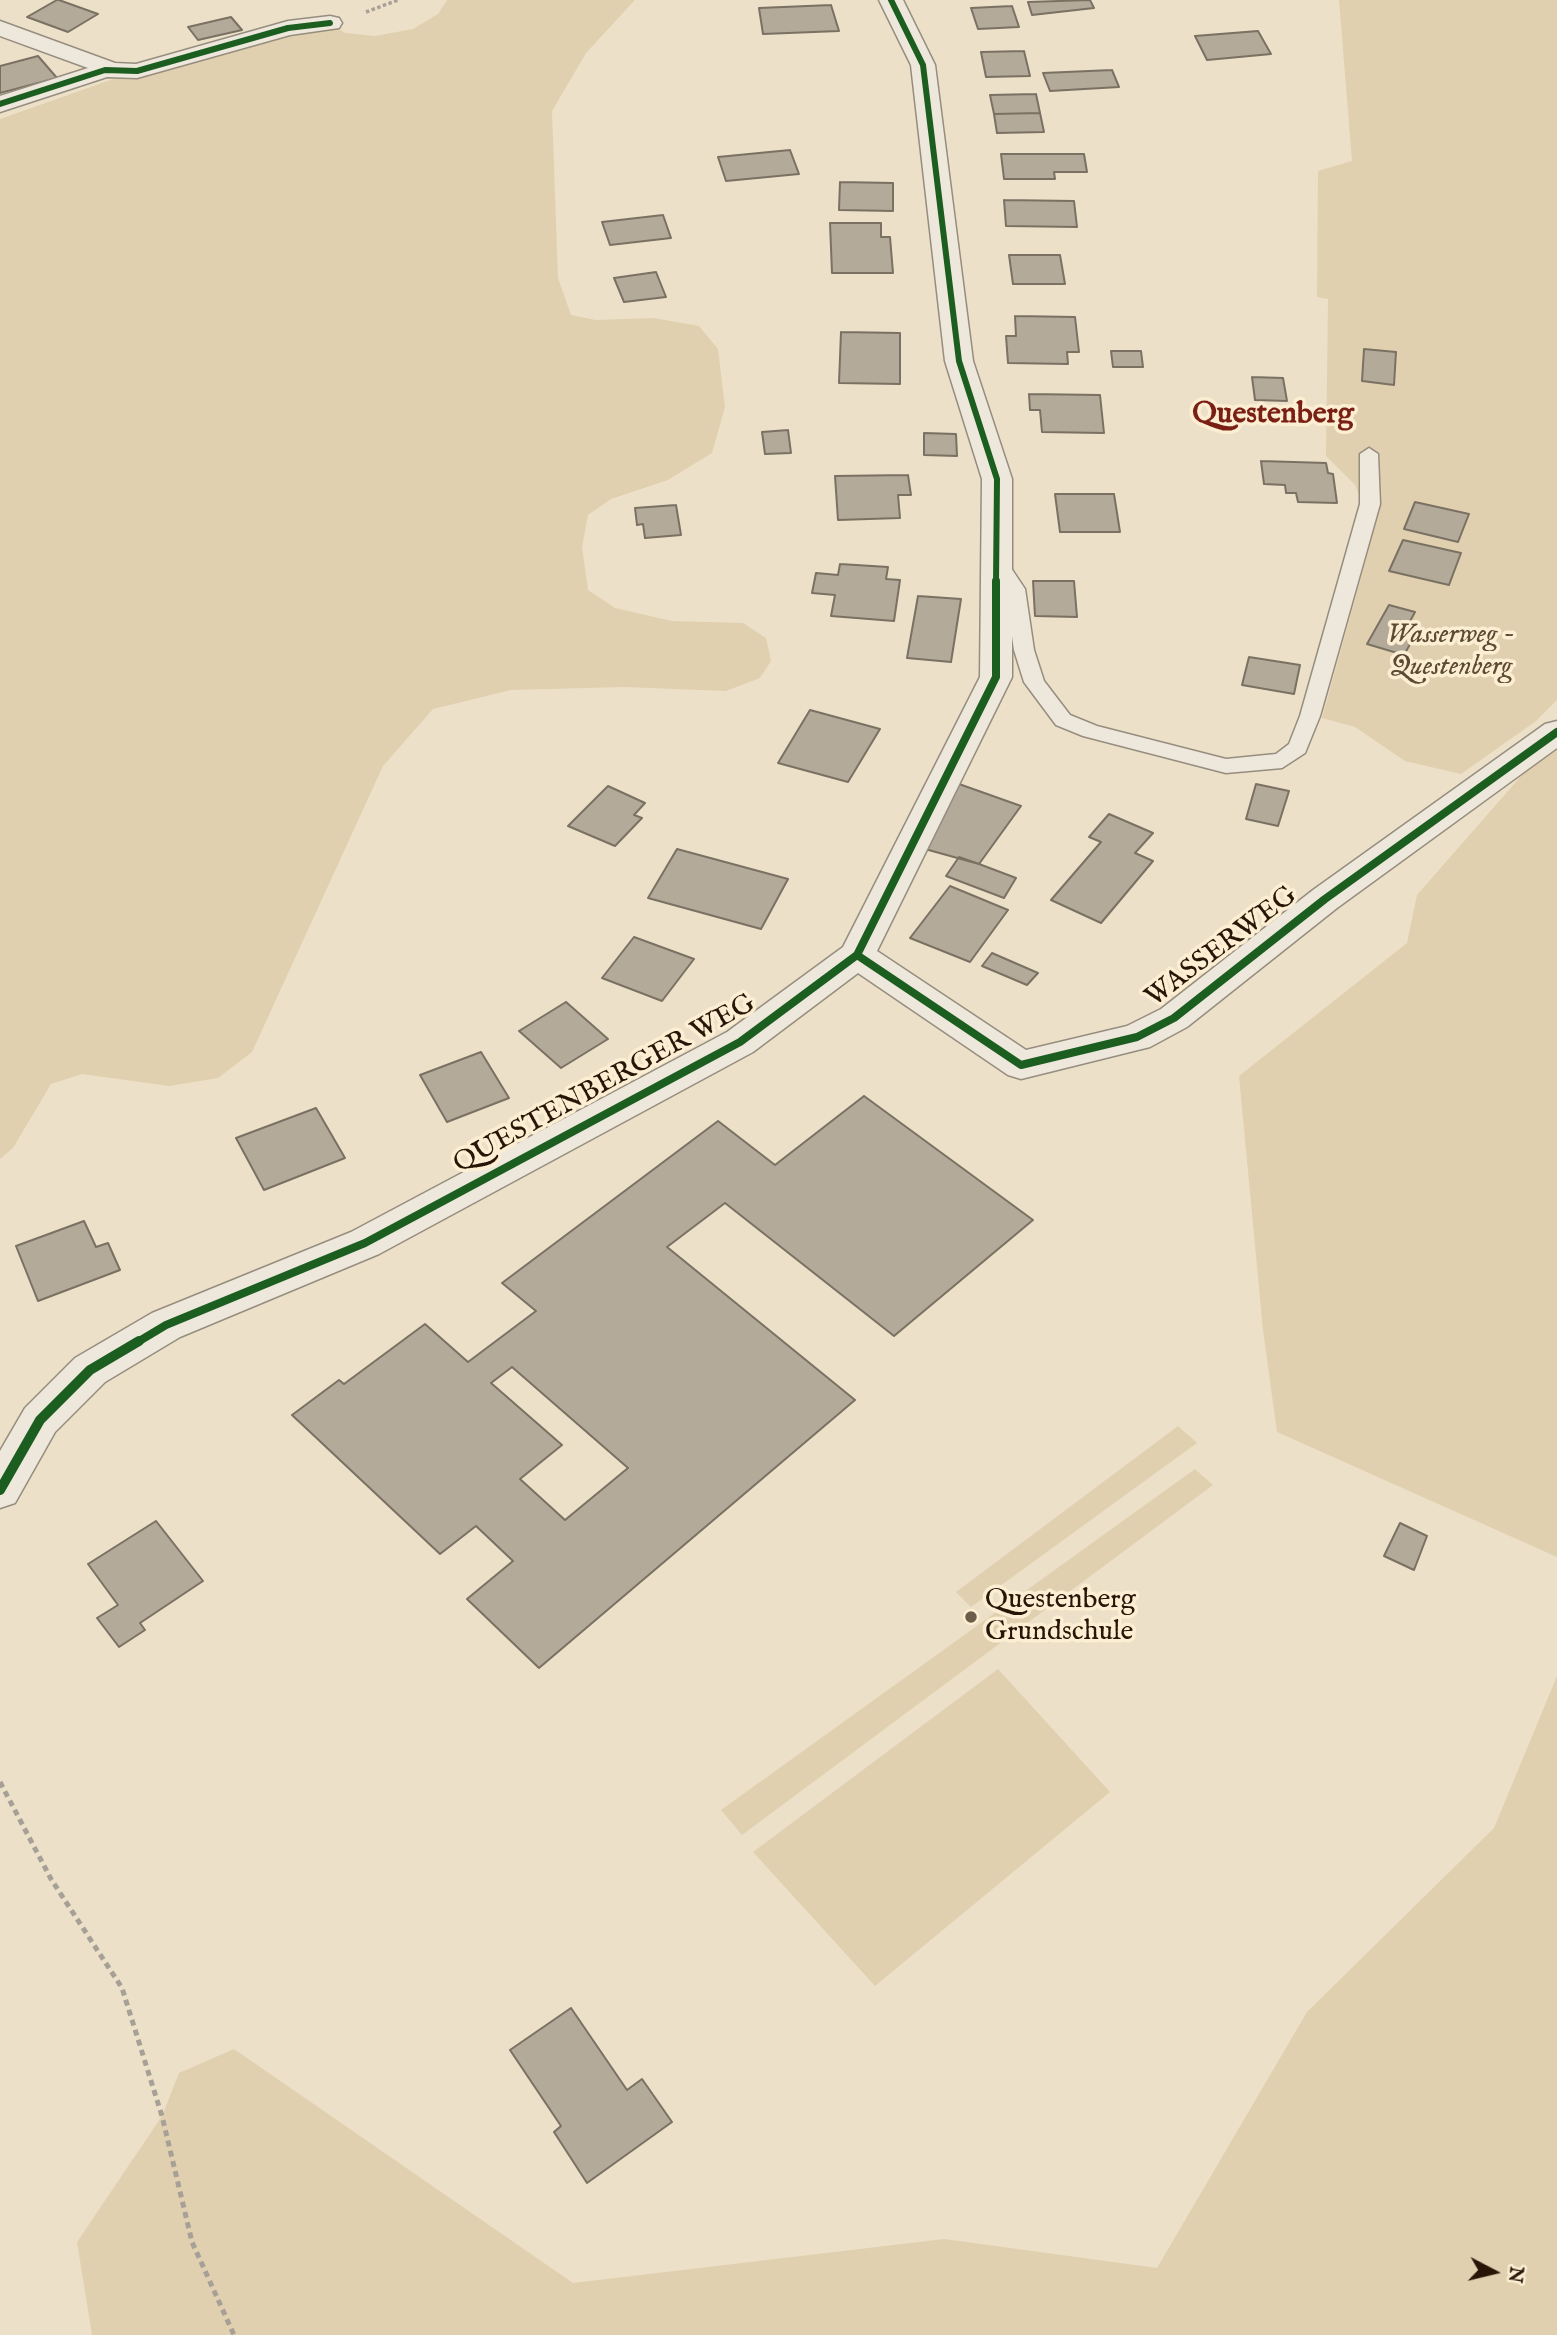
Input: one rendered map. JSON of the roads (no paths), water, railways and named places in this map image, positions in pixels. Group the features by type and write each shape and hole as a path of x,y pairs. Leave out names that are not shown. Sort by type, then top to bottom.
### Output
{"street":[{"name":"QUESTENBERGER WEG","path":"0,1490 40,1420 90,1370 166,1325 365,1243 740,1042 857,955 996,677 994,557 997,479 958,361 923,65 891,0"},
{"path":"0,104 105,70 137,71 288,28 330,23"},
{"path":"0,28 104,65 105,70"},
{"name":"WASSERWEG","path":"857,955 1021,1066 1137,1037 1174,1018 1325,899 1557,732"}],"lane":[{"path":"994,557 1015,589 1024,650 1034,682 1063,720 1090,732 1226,766 1282,761 1298,748 1314,703 1370,504 1369,454"}],"place":[{"name":"Questenberg Grundschule","path":"971,1617"}],"district":[{"name":"Questenberg","path":"1273,416"}],"park label":[{"name":"Wasserweg - Questenberg","path":"1451,652"}]}
